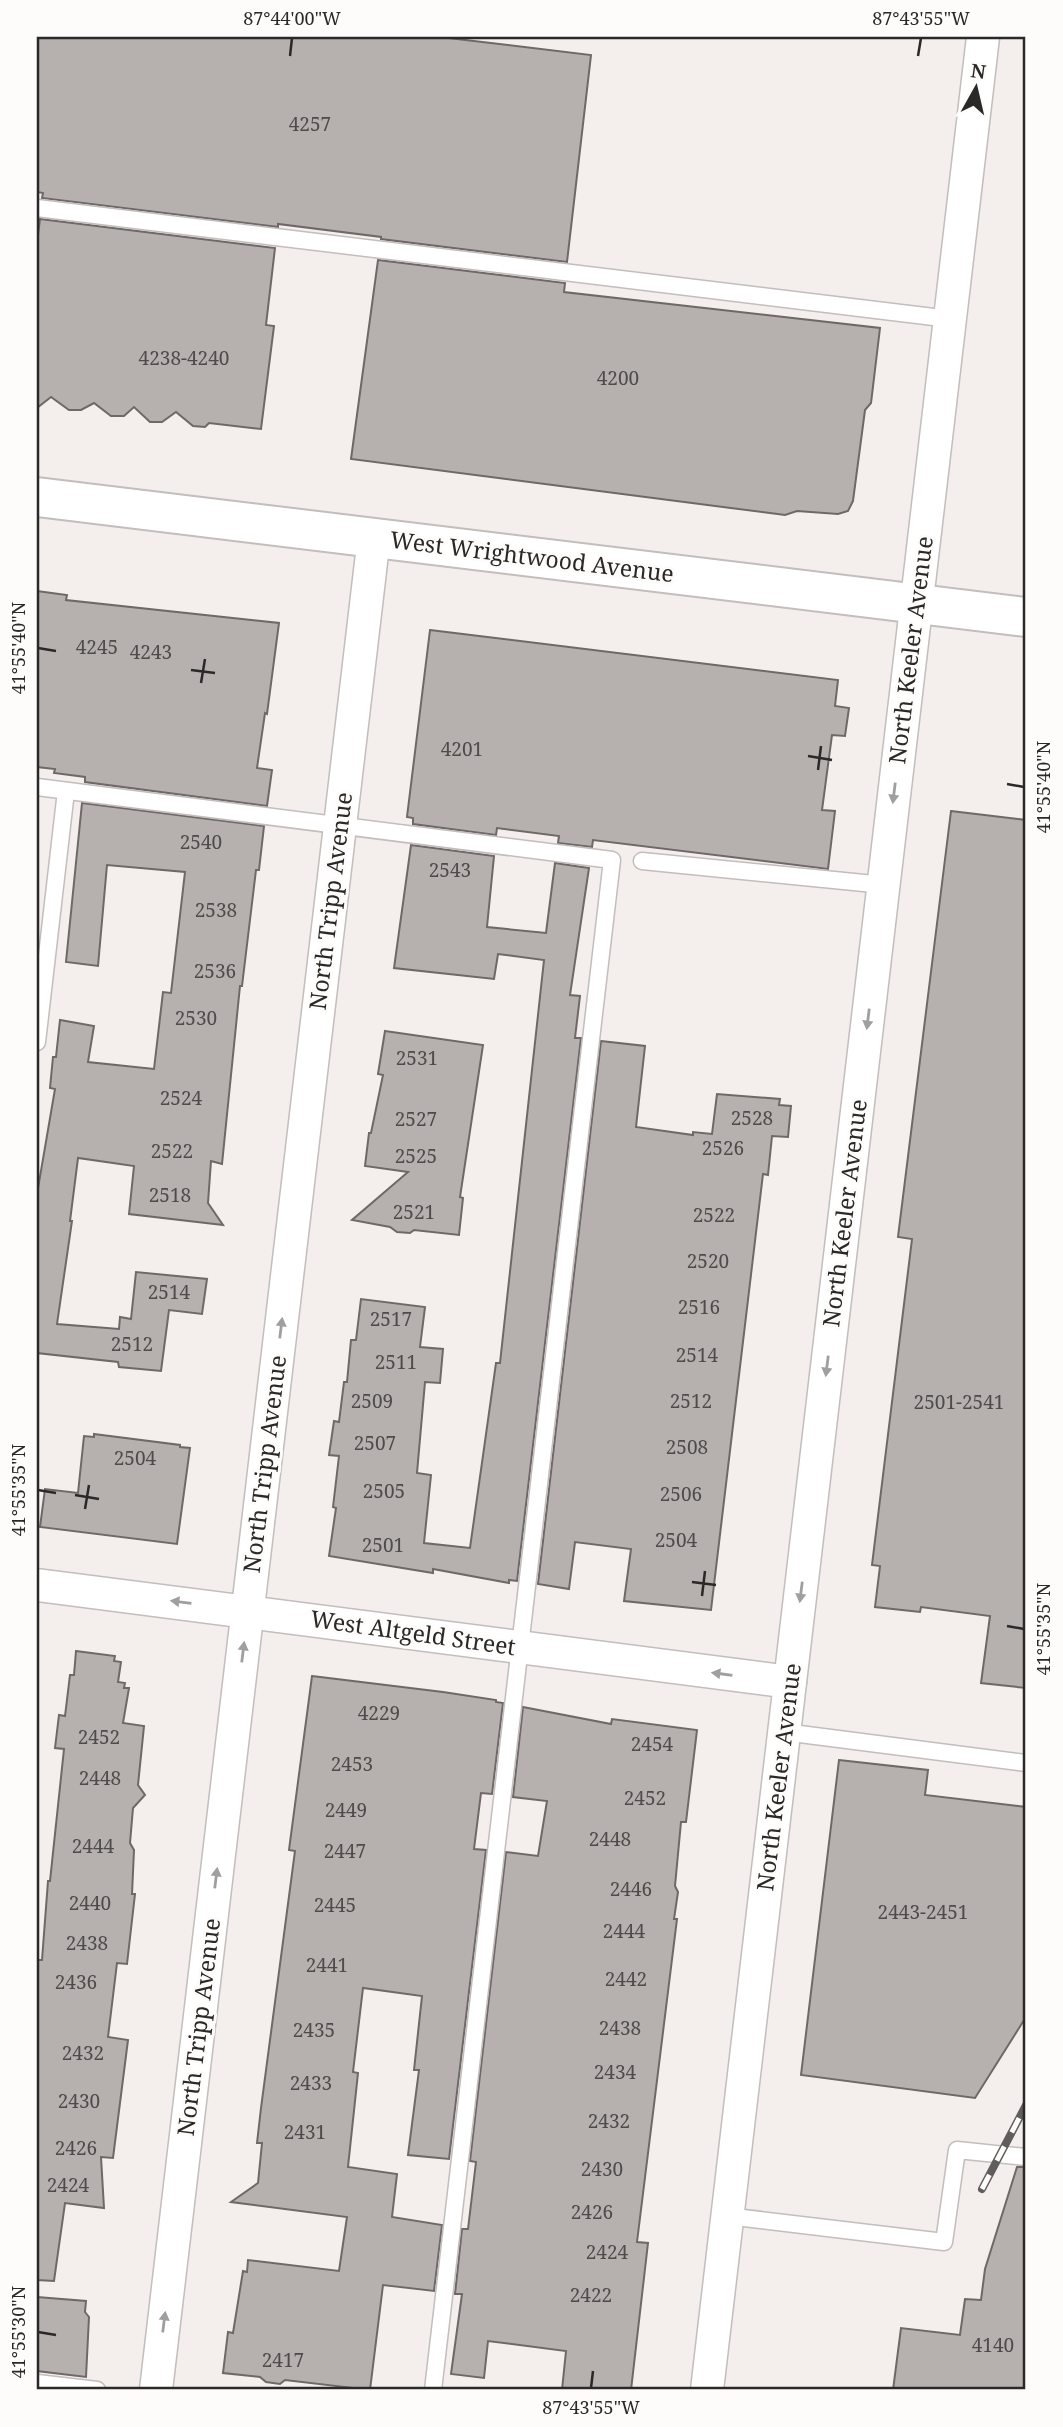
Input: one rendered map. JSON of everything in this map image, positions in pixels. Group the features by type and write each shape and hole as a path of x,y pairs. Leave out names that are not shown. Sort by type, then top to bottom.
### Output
{"street":[{"name":"North Keeler Avenue","path":"707,2390 950,319 976,38"},
{"name":"West Wrightwood Avenue","path":"37,497 1026,617"},
{"name":"North Tripp Avenue","path":"156,2390 374,537"},
{"name":"West Altgeld Street","path":"37,1585 790,1682"}],"lane":[{"path":"37,208 950,319"},
{"path":"37,787 612,860 433,2390"},
{"path":"37,1042 66,791"},
{"path":"642,861 884,885"},
{"path":"784,1732 1026,1763"},
{"path":"727,2216 944,2242 957,2150 1026,2157"},
{"path":"37,2383 97,2390"}],"building":[{"path":"37,37 440,37 591,55 567,262 278,224 278,227 42,198 43,193 37,192"},
{"path":"40,219 275,248 266,325 274,326 261,429 209,423 205,427 193,426 176,412 162,422 150,422 134,407 124,416 111,416 94,403 81,410 69,410 51,397 37,408 37,243"},
{"path":"378,260 565,283 564,292 880,328 871,403 865,410 853,501 848,511 838,514 797,511 785,515 351,459"},
{"path":"37,591 67,595 66,600 279,623 257,768 272,770 267,806 85,782 85,777 54,773 55,769 37,767"},
{"path":"430,630 838,680 835,706 849,708 845,736 832,735 822,810 835,811 828,869 593,840 592,847 558,843 559,836 497,828 496,835 413,824 413,818 407,817"},
{"path":"82,803 264,826 240,986 222,1164 211,1161 208,1203 223,1225 129,1214 134,1166 78,1158 57,1324 119,1329 120,1317 131,1319 136,1272 207,1279 202,1314 169,1310 161,1371 119,1367 118,1362 37,1353 37,1194 55,1089 50,1088 60,1020 94,1026 88,1062 154,1069 163,992 171,993 185,872 107,865 98,966 66,962"},
{"path":"951,811 1026,820 1026,1688 981,1683 990,1616 921,1607 920,1612 875,1607 880,1566 872,1565 912,1239 898,1237"},
{"path":"411,845 494,856 487,927 546,933 555,863 589,868 570,995 580,996 575,1038 581,1038 517,1581 509,1580 509,1583 433,1569 433,1573 329,1556 336,1508 333,1507 339,1456 329,1455 334,1421 339,1422 344,1382 347,1382 351,1340 356,1340 361,1299 425,1307 420,1347 443,1349 440,1383 425,1382 417,1473 431,1475 424,1543 470,1548 496,1363 500,1363 544,960 498,954 494,979 394,968"},
{"path":"385,1031 483,1045 460,1197 463,1198 459,1235 414,1230 410,1233 397,1232 390,1227 352,1220 408,1172 365,1166 369,1133 383,1075 378,1074"},
{"path":"601,1041 645,1046 636,1127 693,1135 693,1132 712,1134 717,1094 780,1099 779,1105 791,1106 788,1137 772,1136 768,1175 763,1174 711,1610 624,1601 631,1549 575,1542 569,1589 538,1584"},
{"path":"94,1434 190,1448 177,1544 40,1527 45,1489 78,1493 84,1436 94,1437"},
{"path":"76,1651 115,1656 114,1661 121,1662 118,1682 125,1683 124,1688 129,1688 123,1723 144,1726 138,1785 145,1795 133,1808 130,1843 134,1850 132,1894 135,1894 127,1964 117,1963 108,2037 128,2040 113,2158 101,2157 104,2208 65,2203 54,2281 37,2280 37,1960 42,1960 48,1881 64,1749 55,1748 59,1715 65,1716"},
{"path":"312,1676 443,1692 503,1703 492,1794 481,1793 474,1849 486,1850 449,2159 408,2155 419,2070 414,2070 422,1996 363,1988 353,2072 358,2073 348,2167 397,2174 392,2217 442,2225 434,2291 383,2285 370,2390 285,2380 280,2384 266,2382 260,2377 223,2373 228,2332 233,2333 243,2271 247,2272 248,2260 339,2271 347,2217 231,2202 258,2183 262,2143 257,2143 295,1851 289,1850"},
{"path":"523,1707 611,1724 612,1719 697,1730 686,1822 681,1822 675,1886 678,1892 674,1919 677,1919 637,2242 648,2243 631,2390 562,2390 566,2351 488,2341 484,2378 451,2374 462,2294 455,2294 462,2229 468,2229 476,2162 470,2161 506,1852 538,1856 547,1801 513,1797"},
{"path":"839,1760 928,1770 925,1795 1026,1807 1026,2017 975,2098 801,2075"},
{"path":"1017,2167 1026,2167 1026,2390 893,2390 901,2328 960,2335 965,2299 981,2300 985,2269"},
{"path":"37,2297 86,2301 85,2312 89,2317 86,2377 37,2371"}],"railway":[{"path":"982,2189 1026,2105"}]}
